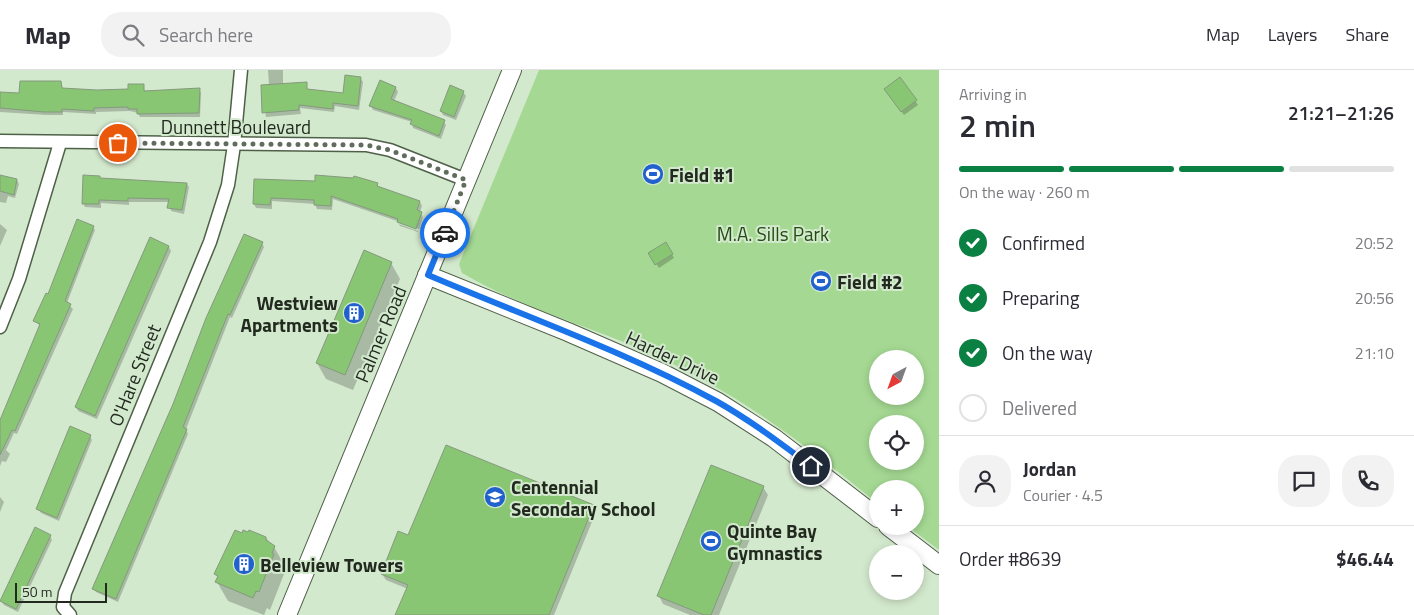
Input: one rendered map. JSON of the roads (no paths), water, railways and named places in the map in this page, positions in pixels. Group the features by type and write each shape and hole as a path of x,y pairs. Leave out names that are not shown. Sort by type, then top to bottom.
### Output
{"street":[{"name":"O'Hare Street","path":"70,615 63,607 65,593 210,242 228,185 241,70"},
{"name":"Palmer Road","path":"287,615 512,70"},
{"name":"Dunnett Boulevard","path":"0,141 366,145 390,150 466,180"},
{"path":"0,327 19,279 60,143"},
{"name":"Harder Drive","path":"428,275 568,332 662,373 718,402 774,438 869,511"},
{"path":"900,535 939,565"}],"place":[{"name":"Field #1","path":"653,174"},
{"name":"Field #2","path":"821,281"},
{"name":"Westview Apartments","path":"354,313"},
{"name":"Centennial Secondary School","path":"495,497"},
{"name":"Quinte Bay Gymnastics","path":"711,541"},
{"name":"Belleview Towers","path":"244,564"}],"park label":[{"name":"M.A. Sills Park","path":"773,233"}]}
